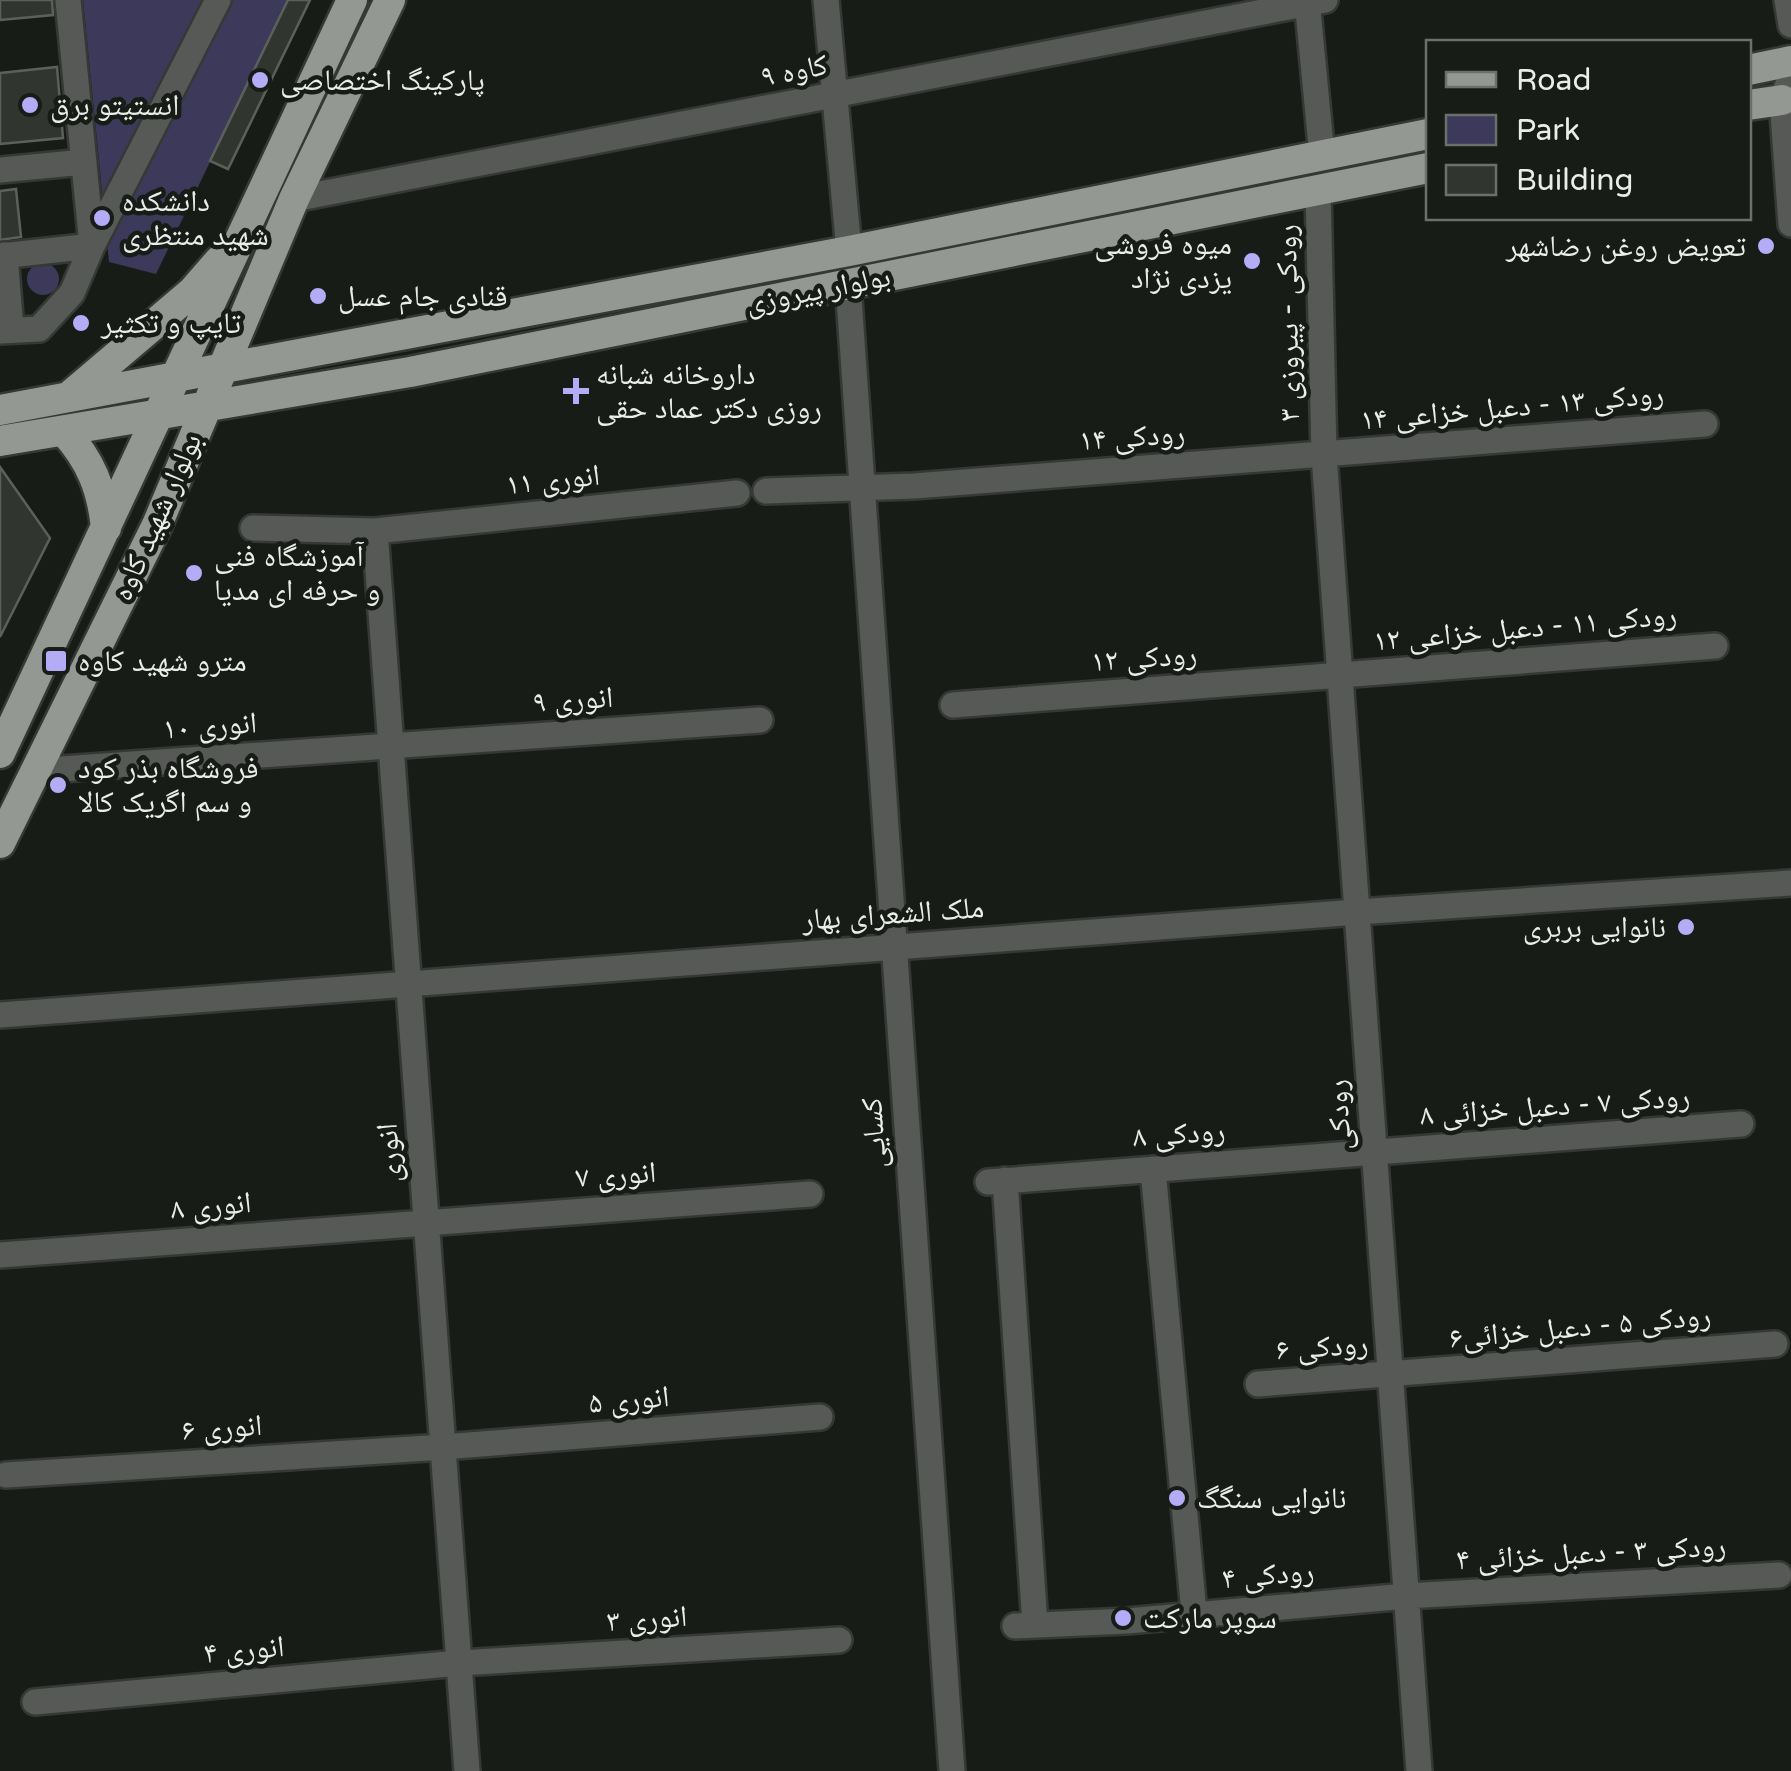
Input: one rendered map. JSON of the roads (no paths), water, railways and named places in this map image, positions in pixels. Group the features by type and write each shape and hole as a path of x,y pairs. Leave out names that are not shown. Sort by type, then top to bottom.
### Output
{"main road":[{"path":"0,410 176,378 352,0"},
{"path":"223,368 294,199 390,0"},
{"path":"1751,69 1791,61"},
{"path":"1751,104 1788,92"},
{"name":"بولوار پیروزی","path":"176,378 849,251 1426,134"},
{"name":"بولوار پیروزی","path":"158,416 410,372 1426,168"},
{"path":"69,398 192,292 241,236"},
{"path":"250,302 265,334 295,354"},
{"name":"بولوار شهید کاوه","path":"0,843 157,526 223,368"},
{"name":"بولوار شهید کاوه","path":"0,753 176,378"},
{"path":"0,440 158,416"},
{"path":"64,431 96,475 106,528"}],"street":[{"path":"68,0 92,246"},
{"path":"92,246 2,256 6,330 39,329 72,294 92,246 218,0"},
{"path":"826,0 849,251"},
{"path":"1787,0 1791,25"},
{"path":"1313,1 1322,156"},
{"name":"کاوه ۹","path":"294,199 1313,1"},
{"path":"1788,92 1791,224"},
{"path":"0,170 84,162"},
{"name":"رودکی - پیروزی ۳","path":"1318,190 1324,454"},
{"name":"کسایی","path":"848,284 952,1771"},
{"name":"رودکی ۱۳ - دعبل خزاعی ۱۴","path":"1324,454 1705,424"},
{"name":"رودکی ۱۴","path":"766,491 861,490 1324,454"},
{"name":"رودکی","path":"1324,454 1419,1771"},
{"name":"انوری ۱۱","path":"253,528 376,531 736,493"},
{"name":"انوری","path":"376,531 467,1771"},
{"name":"رودکی ۱۱ - دعبل خزاعی ۱۲","path":"1340,676 1715,646"},
{"name":"رودکی ۱۲","path":"953,705 1340,676"},
{"name":"انوری ۹","path":"391,746 760,720"},
{"name":"انوری ۱۰","path":"34,770 391,746"},
{"name":"ملک الشعرای بهار","path":"0,1016 894,946 1791,883"},
{"name":"رودکی ۷ - دعبل خزائی ۸","path":"1374,1152 1741,1124"},
{"name":"رودکی ۸","path":"1025,1626 996,1181 1374,1152"},
{"path":"1153,1169 1194,1614"},
{"name":"انوری ۷","path":"426,1221 810,1194"},
{"name":"انوری ۸","path":"0,1255 426,1221"},
{"name":"رودکی ۵ - دعبل خزائی۶","path":"1390,1374 1775,1344"},
{"name":"رودکی ۶","path":"1258,1384 1390,1374"},
{"name":"انوری ۵","path":"443,1447 820,1417"},
{"name":"انوری ۶","path":"6,1475 443,1447"},
{"name":"رودکی ۳ - دعبل خزائی ۴","path":"1406,1596 1779,1575"},
{"name":"رودکی ۴","path":"1025,1626 1406,1596"},
{"name":"انوری ۳","path":"459,1663 839,1640"},
{"name":"انوری ۴","path":"36,1702 459,1663"}],"place":[{"name":"پارکینگ اختصاصی","path":"260,80"},
{"name":"انستیتو برق","path":"30,105"},
{"name":"دانشکده شهید منتظری","path":"102,218"},
{"name":"تعویض روغن رضاشهر","path":"1766,246"},
{"name":"میوه فروشی یزدی نژاد","path":"1252,261"},
{"name":"قنادی جام عسل","path":"318,296"},
{"name":"تایپ و تکثیر","path":"81,323"},
{"name":"داروخانه شبانه روزی دکتر عماد حقی","path":"576,391"},
{"name":"آموزشگاه فنی و حرفه ای مدیا","path":"194,573"},
{"name":"مترو شهید کاوه","path":"56,661"},
{"name":"فروشگاه بذر کود و سم اگریک کالا","path":"58,785"},
{"name":"نانوایی بربری","path":"1686,927"},
{"name":"نانوایی سنگگ","path":"1177,1498"},
{"name":"سوپر مارکت","path":"1123,1618"}]}
